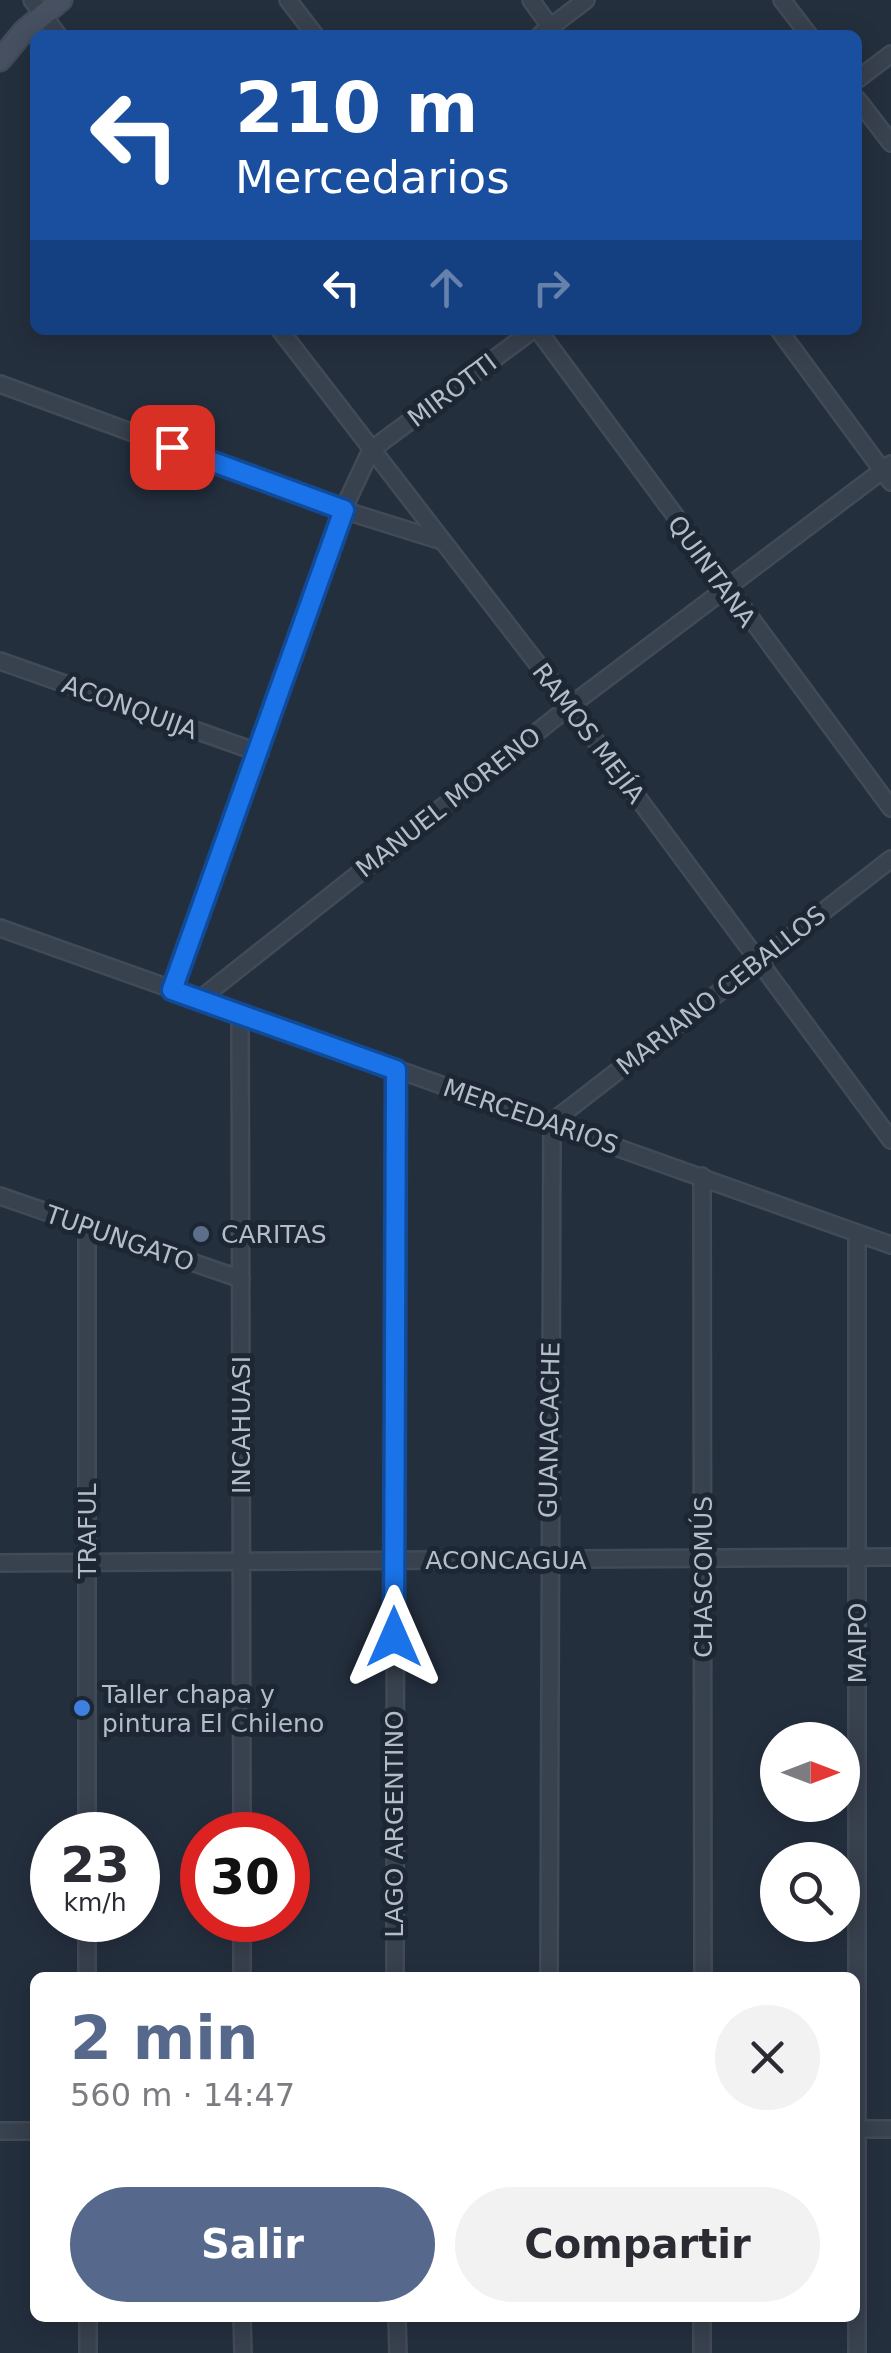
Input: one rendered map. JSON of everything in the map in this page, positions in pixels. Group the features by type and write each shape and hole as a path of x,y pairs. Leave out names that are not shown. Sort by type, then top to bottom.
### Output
{"main road":[{"path":"0,60 37,7 61,0"}],"street":[{"path":"288,0 310,30"},
{"path":"531,0 548,30"},
{"path":"551,30 586,0"},
{"path":"782,0 804,30"},
{"path":"37,7 54,30"},
{"path":"862,76 891,54"},
{"path":"862,105 891,143"},
{"name":"RAMOS MEJÍA","path":"284,335 570,706 891,1140"},
{"name":"MIROTTI","path":"371,450 528,335"},
{"name":"QUINTANA","path":"539,335 891,808"},
{"path":"782,335 888,472"},
{"path":"0,384 344,510 442,541"},
{"path":"172,990 344,510 371,450"},
{"name":"MANUEL MORENO","path":"199,1000 570,706 888,472"},
{"name":"ACONQUIJA","path":"0,660 260,753"},
{"name":"MARIANO CEBALLOS","path":"552,1122 891,859"},
{"name":"MERCEDARIOS","path":"0,928 891,1245"},
{"name":"INCAHUASI","path":"240,1015 242,1812"},
{"name":"LAGO ARGENTINO","path":"394,1972 396,1070"},
{"name":"GUANACACHE","path":"549,1972 552,1122"},
{"name":"CHASCOMÚS","path":"702,1176 702,1972"},
{"name":"TUPUNGATO","path":"0,1196 241,1280"},
{"name":"TRAFUL","path":"86,1227 87,1812"},
{"name":"MAIPO","path":"856,1233 856,1972"},
{"name":"ACONCAGUA","path":"0,1563 891,1557"},
{"path":"87,1942 87,1972"},
{"path":"242,1942 242,1972"},
{"path":"860,2129 891,2129"},
{"path":"0,2131 30,2130"},
{"path":"88,2322 88,2353"},
{"path":"242,2322 242,2353"},
{"path":"397,2322 398,2353"},
{"path":"702,2322 702,2353"},
{"name":"MAIPO","path":"857,2322 857,2353"}],"place":[{"name":"CARITAS","path":"201,1234"},
{"name":"Taller chapa y pintura El Chileno","path":"82,1708"}],"route":[{"path":"172,447 344,510 172,990 396,1070 394,1637"}]}
